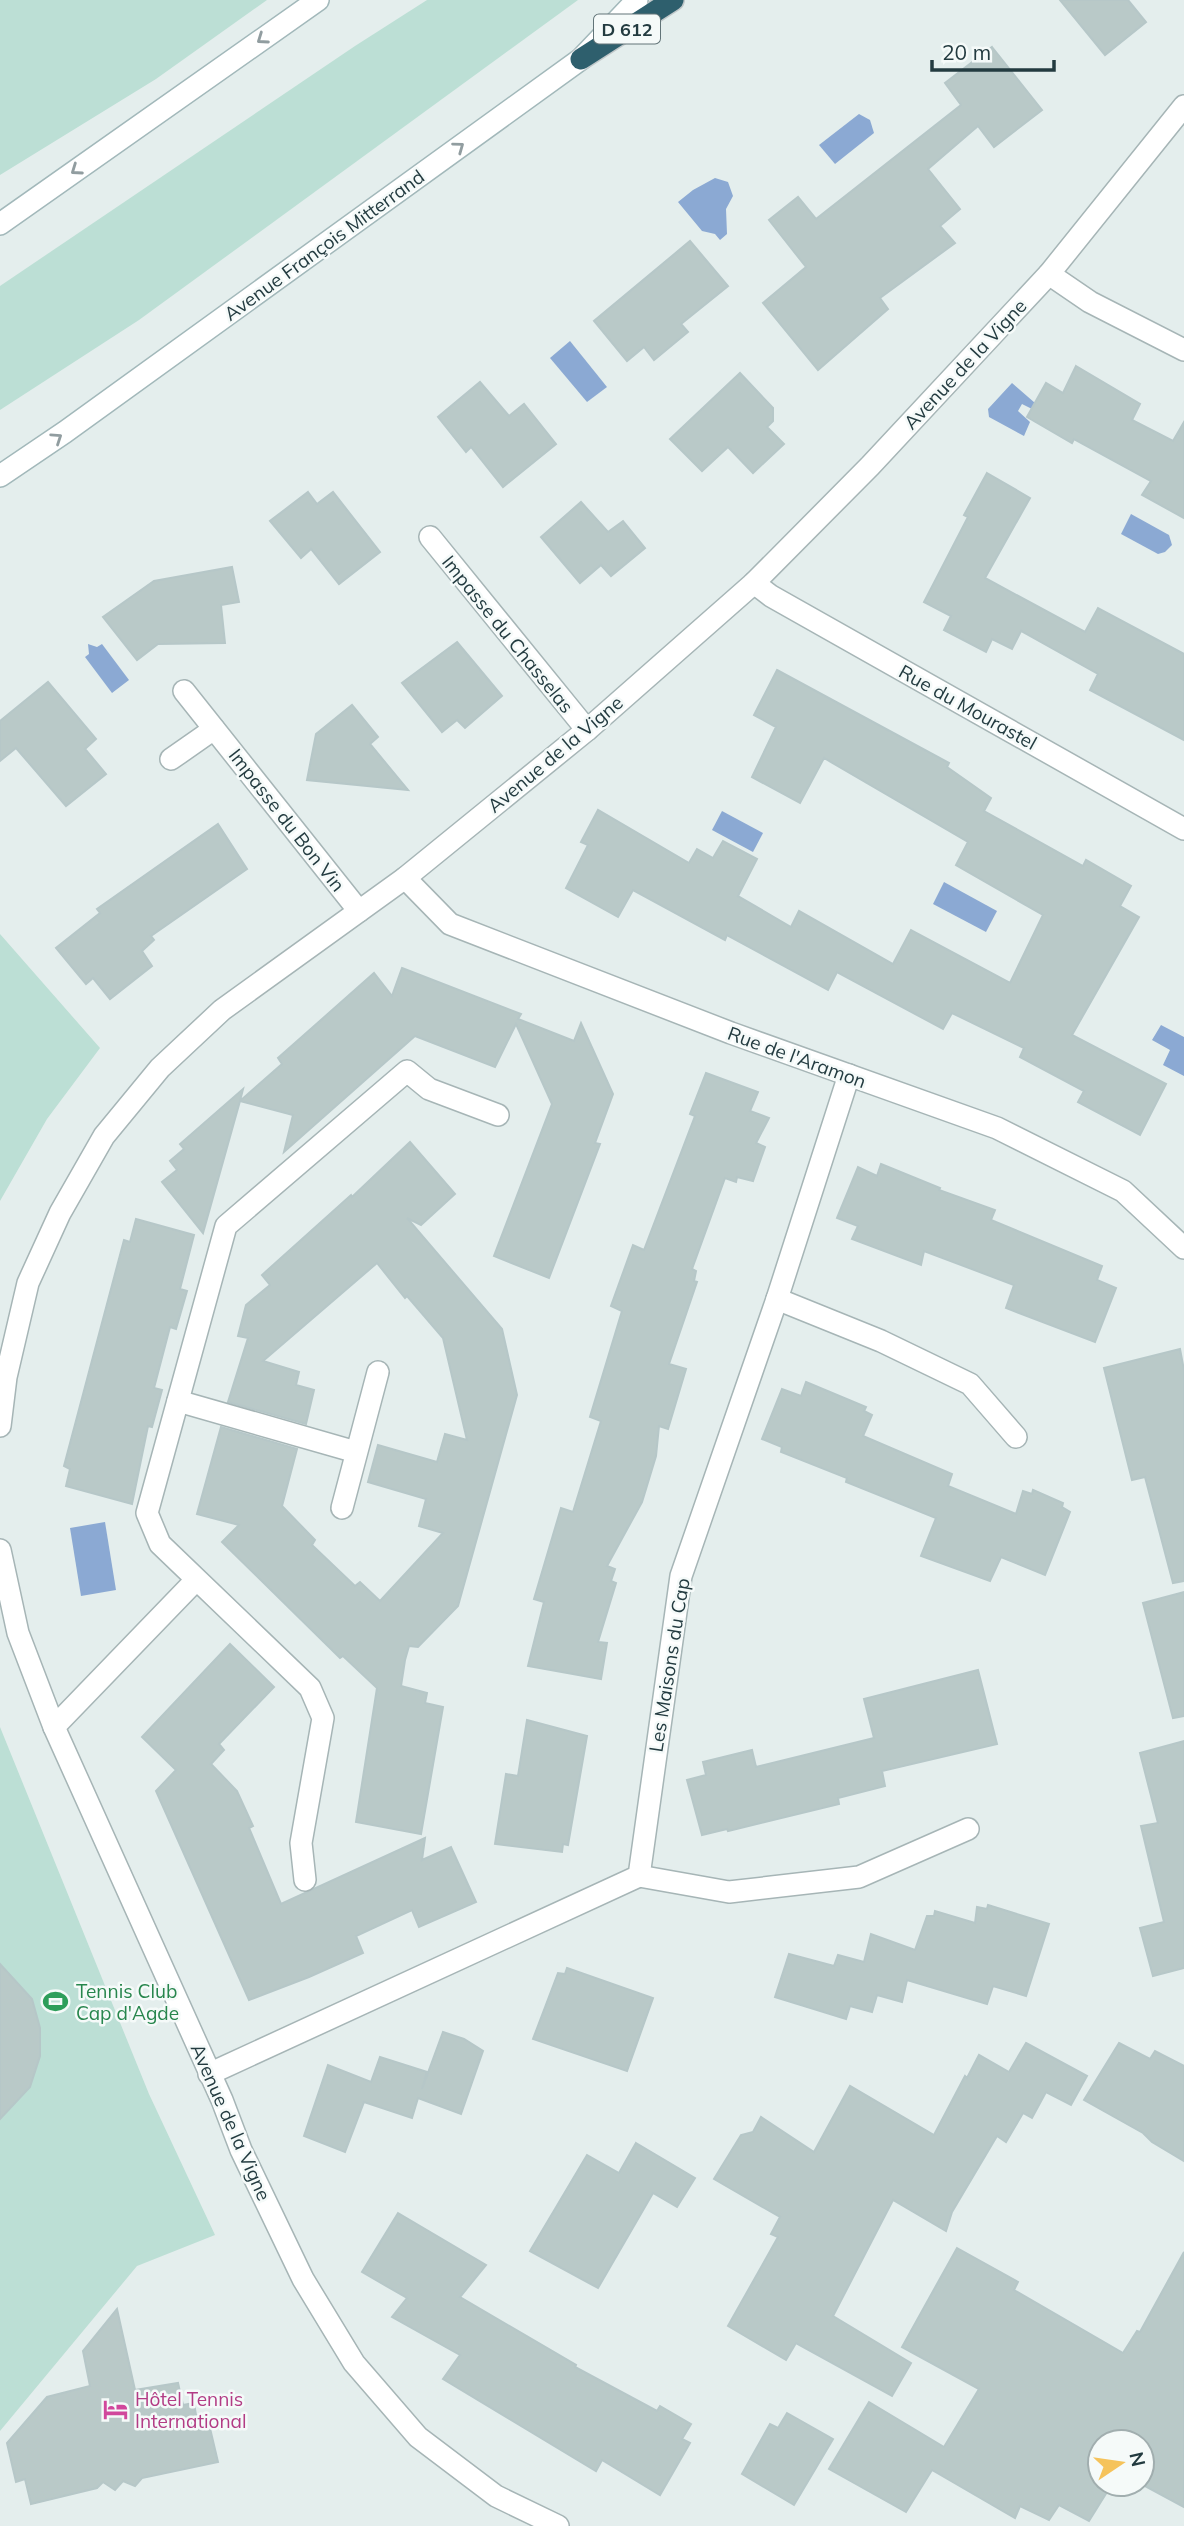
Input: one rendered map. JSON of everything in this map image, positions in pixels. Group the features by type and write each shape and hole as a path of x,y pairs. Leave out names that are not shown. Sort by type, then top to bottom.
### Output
{"highway":[{"name":"D 612","path":"581,59 673,0"}],"street":[{"path":"0,224 318,0"},
{"name":"Avenue François Mitterrand","path":"0,476 65,432 581,59 637,0"},
{"name":"Avenue de la Vigne","path":"0,1426 6,1377 28,1283 60,1213 104,1136 160,1068 222,1010 405,878 587,730 754,583 870,466 1049,274 1184,106"},
{"path":"1049,274 1090,302 1184,350"},
{"name":"Impasse du Chasselas","path":"430,537 587,730"},
{"name":"Rue du Mourastel","path":"754,583 771,596 1184,829"},
{"name":"Impasse du Bon Vin","path":"184,691 359,911"},
{"path":"172,759 214,729"},
{"name":"Rue de l'Aramon","path":"405,878 450,924 732,1033 998,1128 1123,1191 1184,1248"},
{"path":"305,1880 301,1843 323,1718 310,1688 160,1544 148,1513 226,1226 407,1071 429,1089 498,1115"},
{"name":"Les Maisons du Cap","path":"639,1877 681,1576 777,1299 849,1075"},
{"path":"777,1299 881,1341 970,1384 1016,1437"},
{"path":"342,1508 378,1372"},
{"path":"178,1401 356,1452"},
{"name":"Avenue de la Vigne","path":"0,1550 18,1633 54,1727 241,2150 303,2278 354,2363 418,2437 496,2497 558,2526"},
{"path":"54,1727 196,1580"},
{"path":"209,2074 639,1877 729,1892 859,1877 968,1829"}],"green space":[{"path":"0,0 267,0 156,79 0,175"},
{"path":"427,0 578,0 139,320 0,410 0,286"},
{"path":"0,934 100,1048 47,1119 0,1201"},
{"name":"Tennis Club Cap d'Agde","path":"0,1727 149,2094 215,2235 137,2266 0,2431"}],"water":[{"path":"859,114 870,120 874,133 835,164 819,145"},
{"path":"715,178 728,182 733,196 726,209 727,234 720,240 715,234 702,231 678,202"},
{"path":"570,341 607,387 587,402 550,358"},
{"path":"1012,383 1035,403 1032,409 1022,404 1018,411 1030,422 1024,436 989,417 988,409"},
{"path":"1131,514 1169,535 1172,545 1165,552 1158,554 1121,534"},
{"path":"88,644 97,647 102,644 129,680 112,693 85,657 89,654"},
{"path":"722,811 763,833 753,852 712,830"},
{"path":"944,882 997,911 986,932 933,904"},
{"path":"1161,1025 1184,1037 1184,1076 1163,1065 1170,1050 1152,1040"},
{"path":"105,1522 116,1590 81,1596 70,1528"}],"building":[{"path":"1060,0 1128,0 1146,22 1105,55"},
{"path":"992,47 1042,110 994,147 978,126 928,169 960,209 940,226 955,243 880,298 888,309 818,370 763,303 806,267 769,220 798,197 816,219 961,105 945,83"},
{"path":"690,241 728,286 681,324 688,332 654,360 644,347 627,361 594,321"},
{"path":"1076,366 1140,404 1132,420 1173,441 1184,422 1184,518 1142,495 1151,481 1074,439 1072,443 1027,417 1046,383 1063,393"},
{"path":"740,373 773,408 773,421 767,427 784,444 753,473 728,447 702,471 670,439"},
{"path":"480,382 509,416 524,404 556,444 503,487 471,447 466,452 438,417"},
{"path":"987,473 1030,498 985,578 1085,632 1098,608 1184,654 1184,740 1090,690 1098,674 1021,631 1012,649 992,639 986,652 944,630 951,616 924,602 968,517 964,515"},
{"path":"308,492 317,504 333,492 380,552 339,584 311,549 301,558 270,521"},
{"path":"581,502 608,532 623,521 645,548 611,576 601,565 580,583 541,537"},
{"path":"232,567 239,602 221,605 225,643 158,644 137,660 103,617 154,581"},
{"path":"457,642 502,696 465,728 457,720 442,732 402,683"},
{"path":"777,670 949,763 947,767 991,798 984,811 1083,866 1086,860 1131,886 1120,906 1139,917 1072,1035 1166,1084 1140,1135 1078,1102 1084,1091 1020,1057 1024,1048 952,1013 943,1029 837,972 828,990 727,935 725,940 633,890 618,917 566,888 588,845 581,842 598,810 689,863 697,849 713,858 723,841 757,859 738,896 791,927 799,911 893,964 911,930 1010,983 1043,915 956,865 968,842 824,758 800,803 752,777 776,727 754,715"},
{"path":"48,682 96,739 85,749 106,774 66,806 16,748 0,761 0,721"},
{"path":"352,705 378,737 370,744 408,790 307,780 316,734"},
{"path":"218,824 247,869 151,936 154,940 142,951 152,966 110,999 93,978 86,984 56,948 100,913 97,909"},
{"path":"402,968 521,1014 518,1019 574,1041 581,1023 613,1094 595,1143 600,1144 549,1278 494,1256 552,1104 516,1024 495,1067 415,1036 284,1152 293,1115 240,1101 282,1064 278,1058 374,973 392,996"},
{"path":"706,1073 758,1092 750,1111 769,1118 756,1143 765,1147 753,1181 737,1177 736,1182 725,1178 692,1269 696,1271 694,1281 697,1282 669,1364 686,1369 668,1429 659,1426 656,1456 642,1502 607,1566 615,1569 611,1581 616,1583 598,1642 607,1643 601,1679 528,1666 544,1602 534,1599 561,1508 573,1512 601,1421 590,1417 622,1311 611,1306 633,1245 644,1250 695,1116 690,1114"},
{"path":"243,1089 203,1233 162,1182 177,1170 170,1161 184,1149 180,1144"},
{"path":"410,1142 455,1194 421,1225 407,1218 502,1329 517,1395 458,1606 418,1647 409,1646 405,1660 401,1686 427,1693 425,1703 443,1707 421,1834 356,1822 377,1688 343,1656 340,1658 222,1542 239,1525 197,1514 221,1427 297,1449 282,1506 315,1540 312,1545 355,1586 360,1582 380,1601 443,1533 419,1526 426,1499 368,1482 378,1445 437,1462 445,1434 467,1440 443,1338 407,1296 405,1298 377,1263 263,1361 299,1372 296,1385 314,1390 306,1424 228,1402 248,1338 238,1336 246,1305 270,1285 262,1275 351,1195 352,1197"},
{"path":"881,1164 940,1188 939,1190 995,1210 991,1220 1102,1266 1097,1280 1116,1288 1095,1342 1006,1308 1014,1285 924,1251 921,1265 852,1239 858,1226 837,1218 858,1167 877,1176"},
{"path":"136,1219 194,1235 180,1289 187,1291 176,1329 170,1327 154,1388 162,1390 152,1427 148,1426 132,1504 66,1486 70,1469 64,1466 124,1240 130,1242"},
{"path":"1180,1349 1184,1370 1184,1581 1173,1583 1145,1477 1132,1480 1104,1368"},
{"path":"806,1382 866,1407 864,1411 872,1415 863,1436 952,1474 948,1486 1016,1514 1023,1491 1032,1494 1033,1490 1063,1503 1062,1507 1070,1512 1045,1575 1001,1557 990,1581 921,1556 936,1518 846,1482 847,1478 781,1452 782,1447 762,1439 782,1389 801,1396"},
{"path":"1184,1592 1184,1716 1173,1718 1143,1603"},
{"path":"230,1644 274,1687 219,1744 224,1750 211,1764 237,1791 253,1826 249,1828 281,1904 425,1838 422,1860 451,1847 476,1902 419,1927 412,1910 356,1936 363,1953 249,2000 156,1791 176,1770 142,1737"},
{"path":"978,1670 997,1744 882,1771 885,1786 838,1798 839,1804 702,1835 687,1780 706,1775 703,1762 752,1750 756,1767 874,1738 864,1699"},
{"path":"527,1720 587,1736 568,1845 563,1844 562,1852 495,1844 506,1774 518,1776"},
{"path":"1184,1741 1184,1968 1153,1976 1140,1928 1164,1922 1141,1826 1158,1823 1140,1753"},
{"path":"988,1905 1049,1924 1026,1996 993,1986 987,2004 907,1980 902,2002 877,1995 872,2012 850,2006 846,2019 775,1997 789,1954 834,1966 838,1955 864,1962 871,1934 915,1950 927,1916 934,1916 935,1911 975,1923 977,1907 987,1909"},
{"path":"0,1964 32,1999 40,2028 40,2056 30,2087 0,2119"},
{"path":"567,1968 653,1998 627,2071 533,2039 558,1973 565,1974"},
{"path":"443,2032 464,2039 483,2051 461,2114 418,2098 412,2118 364,2102 345,2152 304,2136 328,2065 371,2082 380,2057 427,2072 422,2089"},
{"path":"1026,2043 1087,2076 1071,2105 1046,2092 1032,2118 1023,2113 1006,2142 997,2136 952,2212 946,2231 893,2200 833,2316 911,2363 892,2396 796,2343 786,2360 728,2326 778,2237 771,2234 780,2217 714,2179 741,2135 753,2132 761,2117 814,2152 850,2086 934,2135 979,2055 1009,2072"},
{"path":"1119,2043 1150,2059 1155,2051 1184,2066 1184,2161 1152,2142 1143,2133 1084,2100"},
{"path":"636,2143 695,2178 677,2207 653,2193 598,2288 530,2251 587,2155 619,2173"},
{"path":"398,2213 486,2265 460,2297 576,2365 575,2367 657,2411 660,2406 691,2424 682,2439 690,2443 660,2495 602,2460 596,2471 443,2379 460,2355 392,2317 407,2298 362,2272"},
{"path":"957,2248 1018,2282 1014,2290 1123,2353 1137,2331 1140,2332 1184,2252 1184,2507 1156,2492 1156,2428 1086,2428 1086,2498 1103,2498 1089,2521 1059,2505 1049,2520 1020,2506 1015,2518 932,2470 906,2512 829,2469 869,2402 944,2447 979,2389 902,2347"},
{"name":"Hôtel Tennis International","path":"117,2309 135,2390 178,2383 183,2405 194,2403 196,2415 202,2415 204,2424 209,2424 218,2462 142,2478 135,2486 123,2481 115,2490 103,2482 97,2488 31,2504 25,2479 16,2482 7,2443 47,2397 90,2386 83,2351"},
{"path":"787,2413 833,2439 794,2505 742,2474 770,2424 778,2428"}],"place":[{"name":"Tennis Club Cap d'Agde","path":"56,2002"},
{"name":"Hôtel Tennis International","path":"115,2410"}]}
